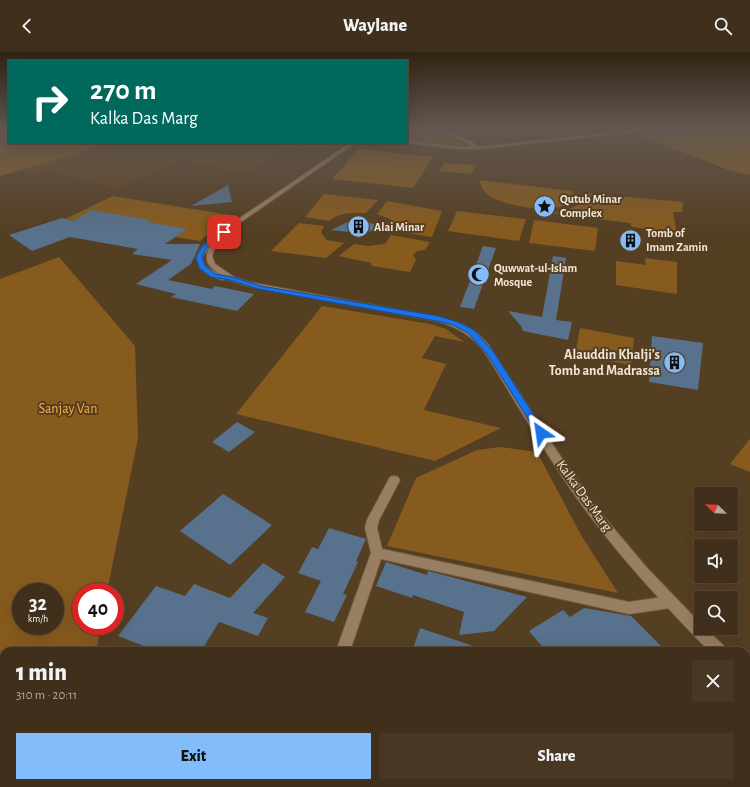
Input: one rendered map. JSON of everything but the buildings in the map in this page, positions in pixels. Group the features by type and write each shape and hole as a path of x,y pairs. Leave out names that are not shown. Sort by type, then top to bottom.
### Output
{"street":[{"name":"Kalka Das Marg","path":"325,162 209,243 199,257 202,267 214,275 260,288 438,319 455,323 471,331 490,353 575,487 610,532 670,602 715,647"},
{"path":"344,647 377,553 371,528 373,520 394,480"},
{"path":"377,553 629,608 670,602"}],"shaded area":[{"path":"50,162 174,162 145,177 115,188 46,171 31,175 21,171"},
{"path":"191,162 264,162 248,172"}],"green space":[{"path":"0,162 48,162 0,176"},
{"path":"347,162 430,162 413,188 332,179"},
{"path":"709,162 750,162 750,175 731,171"},
{"path":"445,163 476,165 472,174 439,171"},
{"path":"479,180 573,191 572,199 567,204 559,207 538,208 513,205 493,198 485,192"},
{"path":"586,193 683,202 682,212 673,212 677,233 632,227 630,223 551,213 572,208 584,198"},
{"path":"324,194 378,200 366,213 351,213 338,216 329,221 305,217"},
{"path":"113,196 230,215 200,241 65,219"},
{"path":"387,201 442,211 432,237 394,231 398,227 390,219 377,214"},
{"path":"457,211 526,219 519,241 448,231"},
{"path":"534,220 598,228 595,251 529,243"},
{"path":"299,223 324,226 321,233 327,240 344,243 326,258 271,251"},
{"path":"391,235 430,242 425,250 417,251 413,255 416,260 410,272 372,266 371,263 339,256 354,244 368,246 385,244"},
{"name":"Sanjay Van","path":"59,257 135,346 138,438 109,583 72,583 72,635 99,635 97,647 0,647 0,279"},
{"path":"645,258 677,262 677,294 616,285 616,261 646,265"},
{"path":"322,306 430,324 446,329 464,342 435,336 422,358 446,364 424,410 501,428 435,461 236,414"},
{"path":"580,328 634,338 631,365 575,355"},
{"path":"750,439 750,472 730,464"},
{"path":"500,447 537,452 581,535 618,593 387,546 416,478 477,450"}],"place":[{"name":"Qutub Minar Complex","path":"544,206"},
{"name":"Alai Minar","path":"358,227"},
{"name":"Tomb of Imam Zamin","path":"631,240"},
{"name":"Quwwat-ul-Islam Mosque","path":"479,275"},
{"name":"Alauddin Khalji's Tomb and Madrassa","path":"675,363"}],"route":[{"path":"224,232 204,248 199,257 202,267 214,275 260,288 438,319 455,323 471,331 490,353 541,433"}]}
